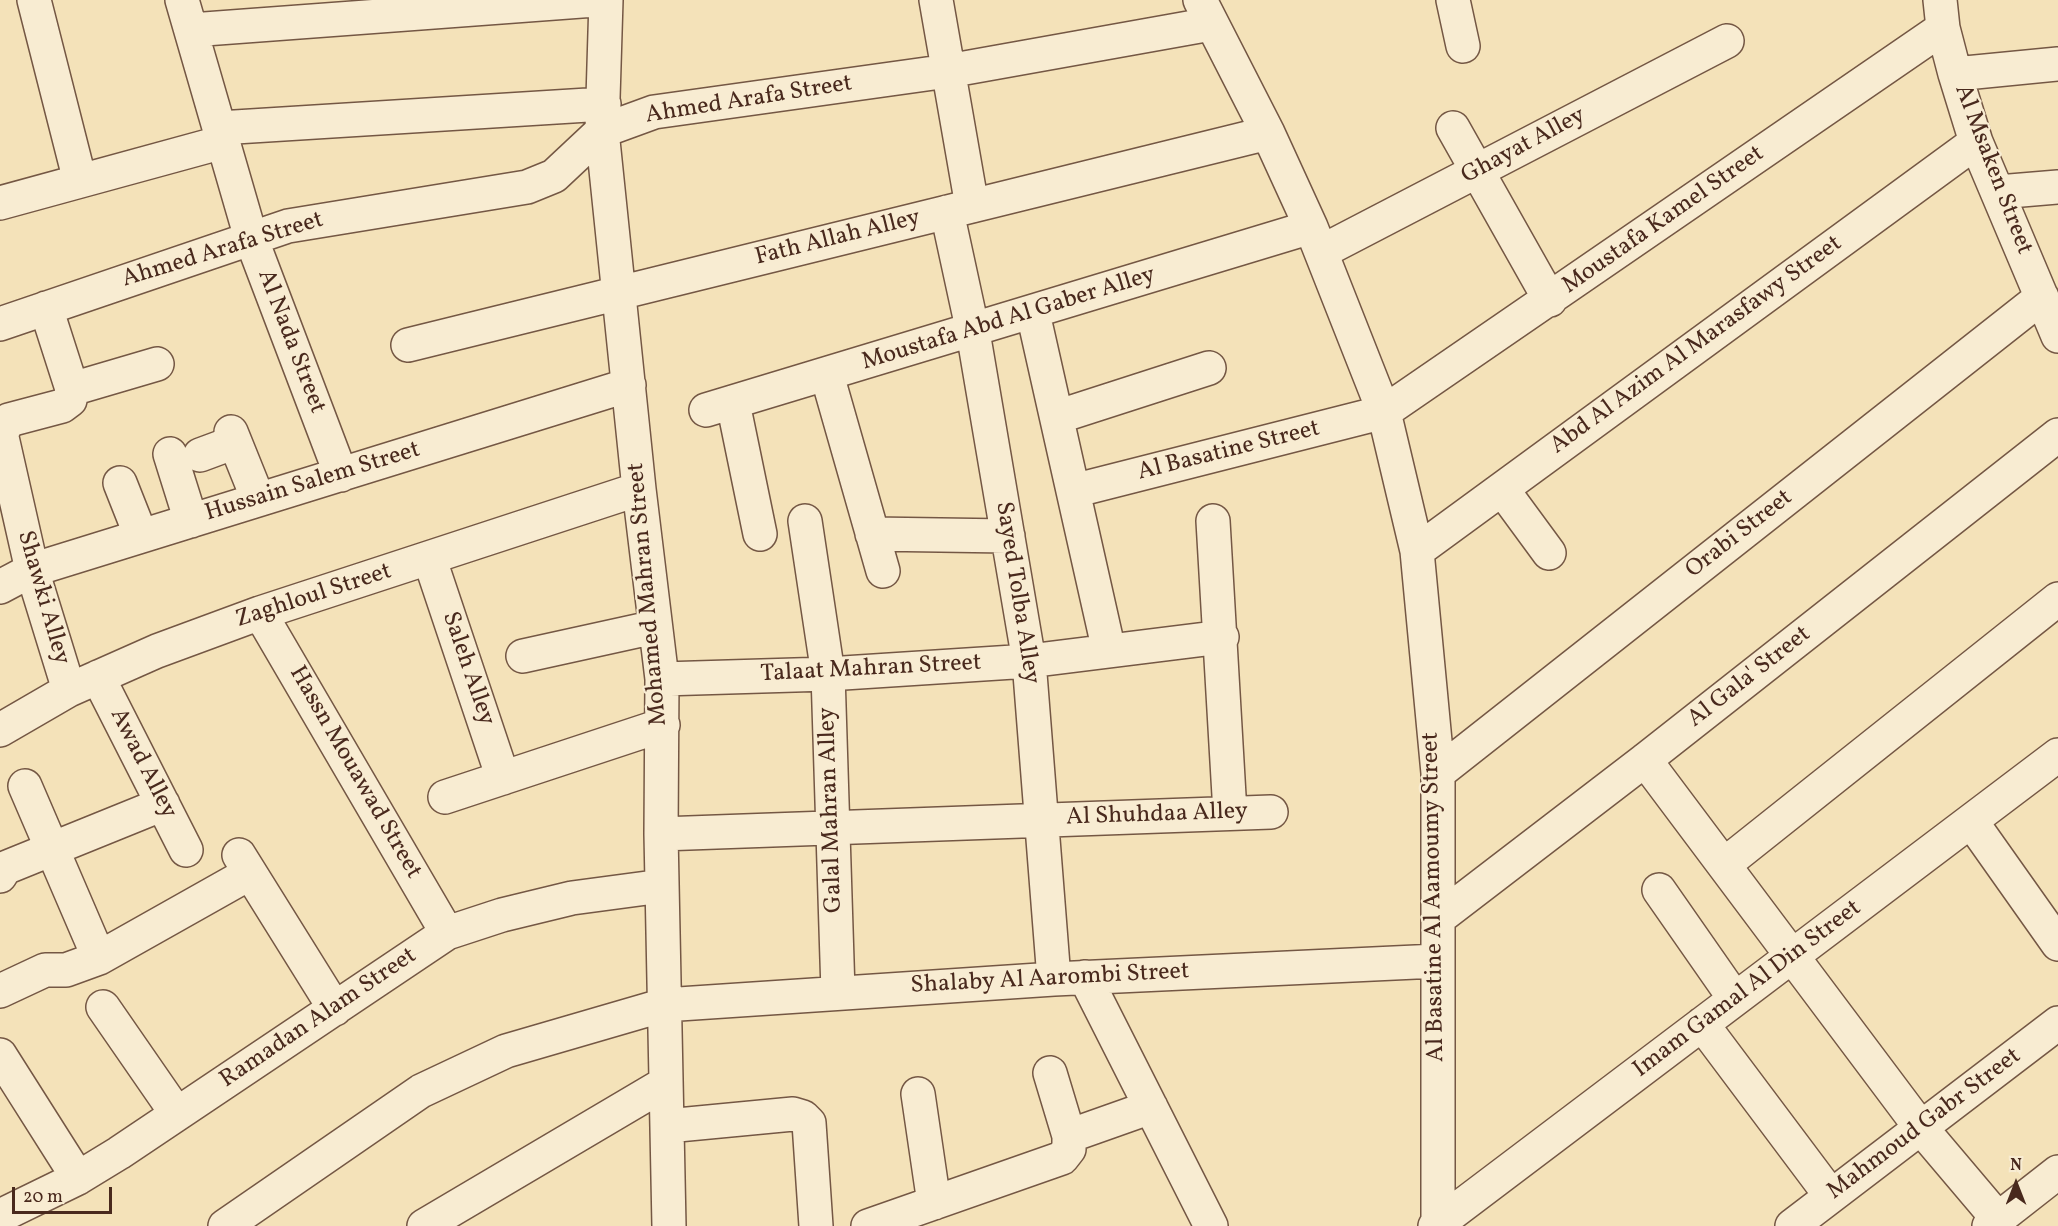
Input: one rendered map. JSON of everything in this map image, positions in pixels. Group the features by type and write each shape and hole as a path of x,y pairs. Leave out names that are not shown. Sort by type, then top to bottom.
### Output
{"street":[{"path":"34,0 80,181"},
{"path":"187,15 595,0"},
{"name":"Mohamed Mahran Street","path":"606,0 603,118 628,385 662,679 661,834 667,1126 663,1223"},
{"name":"Sayed Tolba Alley","path":"936,0 948,71 973,332 1029,661 1042,820 1070,978"},
{"path":"1453,0 1463,46"},
{"name":"Ahmed Arafa Street","path":"0,324 288,226 527,187 554,176 603,118 948,71 1206,12"},
{"name":"Al Basatine Al Aamoumy Street","path":"1206,12 1268,134 1316,240 1384,412 1417,551 1438,773 1437,1225"},
{"name":"Al Msaken Street","path":"1941,14 1954,74 1976,142 2052,315"},
{"name":"Moustafa Kamel Street","path":"1384,412 1550,300 1941,14"},
{"name":"Al Nada Street","path":"187,15 251,238 341,475"},
{"name":"Ghayat Alley","path":"1316,240 1478,172 1727,41"},
{"path":"1954,74 2058,64"},
{"path":"0,203 80,181 221,135 603,118"},
{"path":"1453,128 1550,300"},
{"name":"Fath Allah Alley","path":"408,345 1268,134"},
{"name":"Abd Al Azim Al Marasfawy Street","path":"1417,551 1976,142"},
{"path":"1998,192 2058,187"},
{"name":"Moustafa Abd Al Gaber Alley","path":"760,534 719,406 1033,313 1316,240"},
{"path":"46,308 72,389 157,364"},
{"path":"1033,313 1109,651"},
{"name":"Orabi Street","path":"1438,773 2052,315"},
{"path":"1057,417 1209,368"},
{"path":"827,375 883,571"},
{"name":"Hussain Salem Street","path":"0,587 32,570 628,385"},
{"name":"Shawki Alley","path":"69,690 32,570 2,448 1,433 9,420 62,406 70,400 72,389"},
{"name":"Al Basatine Street","path":"1073,491 1384,412"},
{"name":"Al Gala' Street","path":"1439,918 1645,760 2058,435"},
{"path":"191,521 185,454 233,437 258,499"},
{"path":"120,483 141,536"},
{"name":"Zaghloul Street","path":"0,730 69,690 157,651 260,614 430,560 639,489"},
{"path":"1502,489 1549,553"},
{"name":"Galal Mahran Alley","path":"805,521 828,674 831,828 838,992"},
{"path":"1213,521 1222,637 1230,813"},
{"path":"872,534 1008,536"},
{"name":"Saleh Alley","path":"430,560 503,778"},
{"path":"1725,864 2058,599"},
{"name":"Hassn Mouawad Street","path":"260,614 447,933"},
{"path":"523,656 655,627"},
{"name":"Talaat Mahran Street","path":"662,679 828,674 1029,661 1222,637"},
{"name":"Awad Alley","path":"98,677 186,850"},
{"path":"446,796 663,725"},
{"name":"Imam Gamal Al Din Street","path":"1437,1225 2058,755"},
{"path":"1645,760 1993,1223 2058,1172"},
{"path":"25,786 99,958"},
{"path":"0,876 5,868 163,804"},
{"name":"Al Shuhdaa Alley","path":"661,834 1272,812"},
{"path":"1971,821 2058,944"},
{"path":"0,991 45,970 66,970 99,958 244,863 335,1009"},
{"name":"Ramadan Alam Street","path":"0,1216 78,1178 447,933 502,915 572,898 662,886"},
{"path":"1659,890 1735,999"},
{"name":"Shalaby Al Aarombi Street","path":"225,1226 421,1091 506,1051 664,1005 1070,978 1437,961"},
{"path":"1070,978 1151,1107 1211,1226"},
{"path":"104,1007 177,1114"},
{"path":"1702,1023 1831,1196"},
{"name":"Mahmoud Gabr Street","path":"1792,1226 2058,1023"},
{"path":"0,1055 78,1178"},
{"path":"868,1226 1062,1158 1069,1149 1069,1136 1050,1073"},
{"path":"424,1226 666,1083"},
{"path":"918,1094 934,1203"},
{"path":"1069,1136 1151,1107"},
{"path":"667,1126 793,1114 803,1117 809,1123 816,1226"}]}
